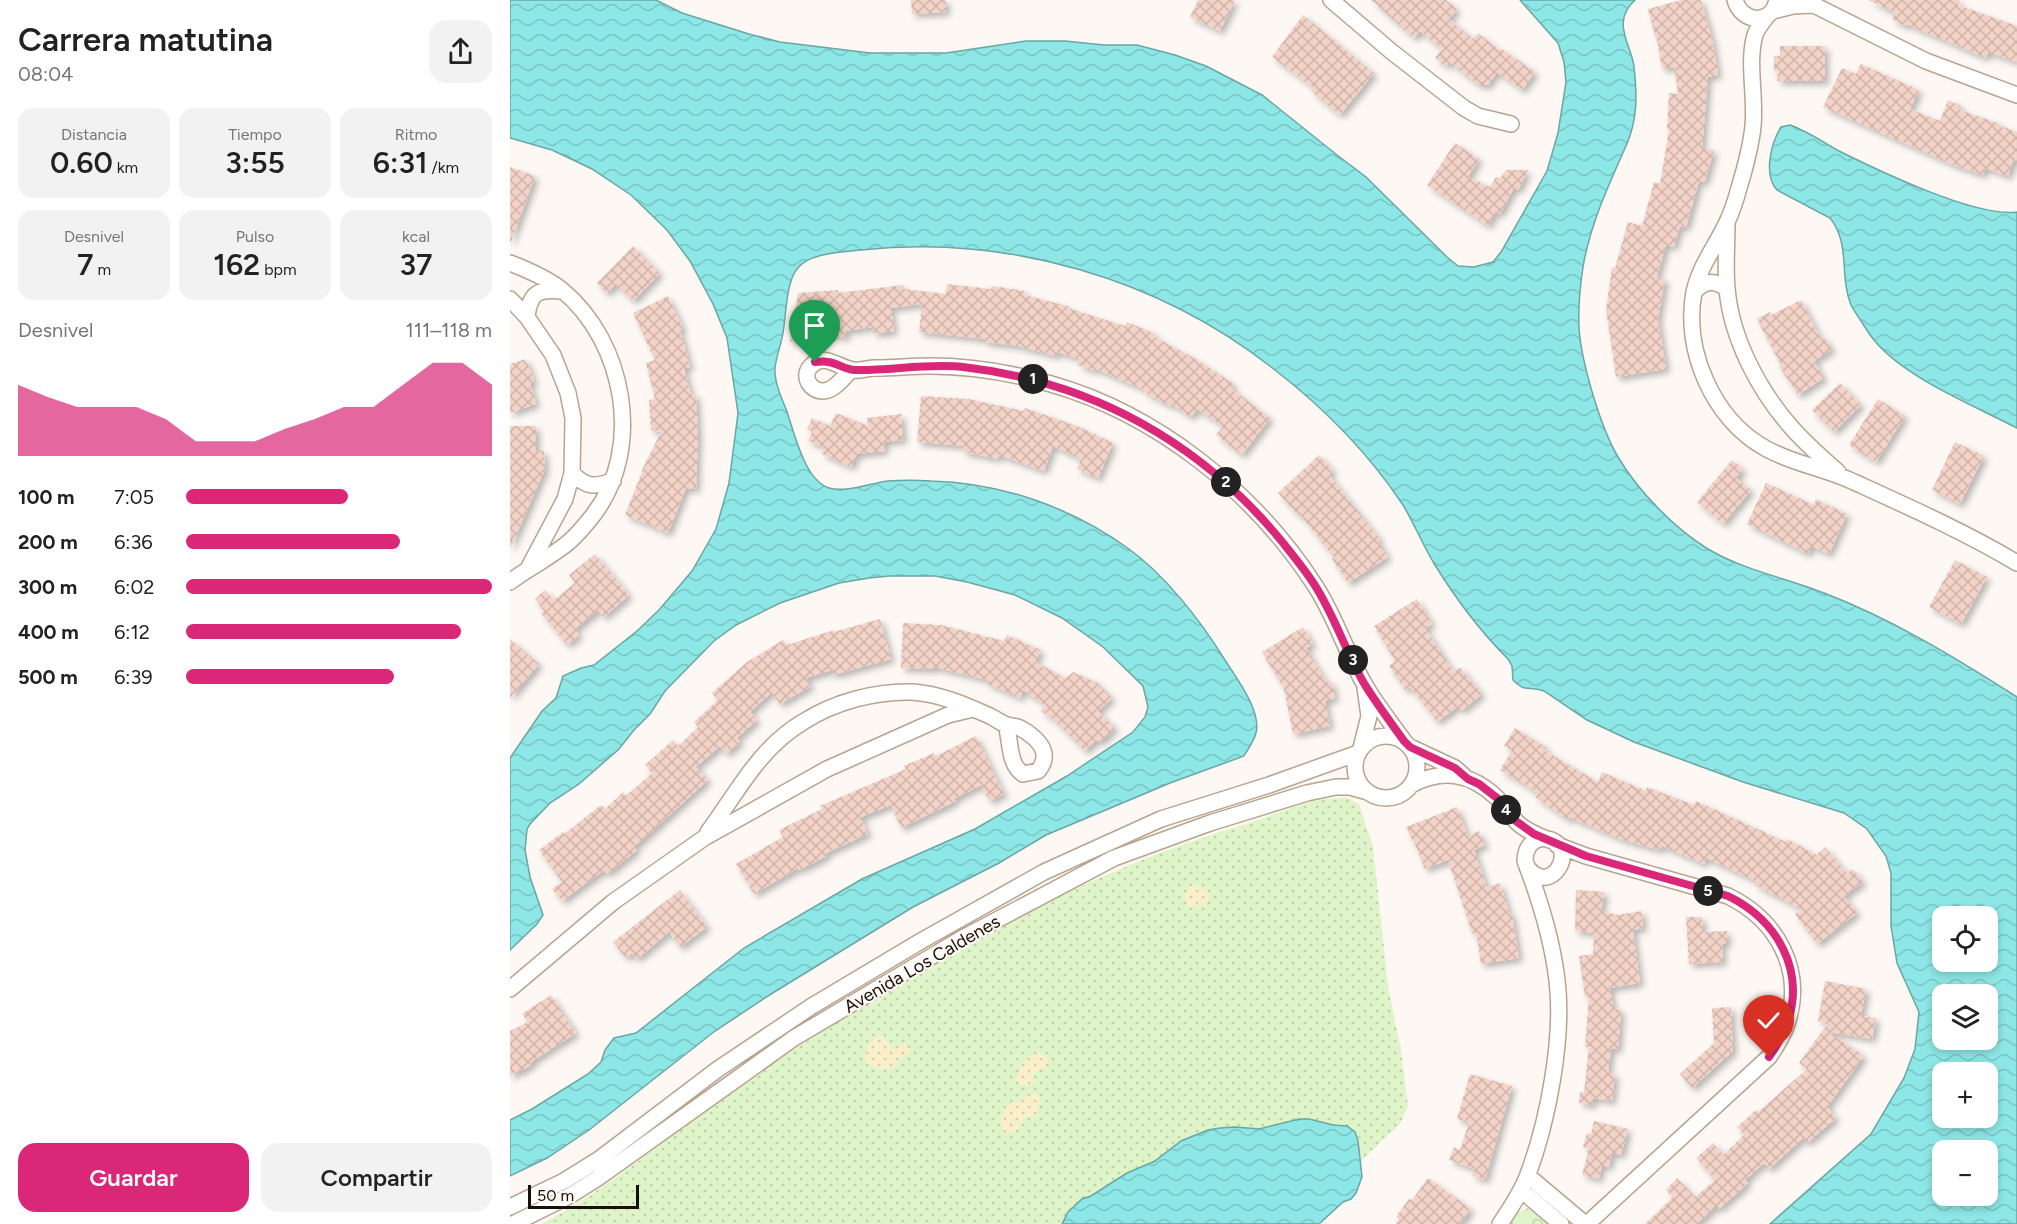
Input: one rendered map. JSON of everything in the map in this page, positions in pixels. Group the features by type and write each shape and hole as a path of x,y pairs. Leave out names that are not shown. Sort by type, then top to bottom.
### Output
{"street":[{"path":"1331,0 1392,52 1464,108 1478,116 1511,124"},
{"path":"1737,4 1748,17 1761,18 1772,9 1808,2 1926,61 2017,95"},
{"path":"1737,4 1752,56"},
{"path":"1772,9 1755,34 1752,56 1753,128 1746,163 1727,223 1702,266 1694,292 1692,316 1696,346 1713,396 1738,428 1765,448 1843,476 1906,505 2017,563"},
{"path":"1727,223 1727,290 1738,334 1754,371 1770,399 1791,427 1843,476"},
{"path":"510,263 544,278 562,291 583,312 600,334 612,360 619,386 623,422 613,481 595,512 575,536 510,582"},
{"path":"1694,292 1704,283 1712,282 1719,283 1727,290"},
{"path":"527,317 529,303 534,294 546,289 562,291"},
{"path":"510,299 527,317 553,355 568,393 573,418 572,473 565,499 529,567"},
{"path":"852,370 929,366 960,367 1026,377 1054,385 1111,407 1169,440 1222,478 1244,499 1314,584 1330,611 1365,685 1415,756 1417,766 1411,785"},
{"path":"1777,454 1789,448 1792,441 1791,427"},
{"path":"572,473 588,485 598,486 613,481"},
{"path":"1365,685 1369,716 1355,761 1357,778 1368,792 1386,798 1404,792 1411,785 1427,777 1442,775 1468,779 1479,784 1497,798 1513,819 1534,834 1586,856 1728,896 1744,904 1759,915 1773,931 1787,958 1792,990 1791,1009 1787,1026 1769,1057 1586,1224 1524,1183"},
{"path":"704,838 750,769 773,745 802,722 826,710 856,699 911,692 936,695 957,701 1006,725"},
{"path":"510,989 613,902 704,838 827,769 948,715 973,709"},
{"path":"1359,750 1376,737 1386,735 1395,737 1455,768 1468,779"},
{"name":"Avenida Los Caldenes","path":"510,1207 564,1181 598,1161 718,1070 812,1006 1044,872 1161,819 1269,785 1359,750"},
{"name":"Avenida Los Caldenes","path":"513,1224 572,1196 794,1038 961,939 1114,858 1210,823 1306,793 1336,787 1350,787 1368,792"},
{"path":"1500,1224 1524,1183 1550,1092 1558,1019 1552,948 1540,900 1526,864 1513,819"},
{"path":"1540,900 1548,882 1560,867 1562,854 1553,842 1536,840 1531,844 1525,855 1526,864 1536,875 1542,877 1548,876 1560,867 1586,856"},
{"path":"1524,1183 1561,1224"}],"green space":[{"path":"1347,797 1359,804 1373,846 1388,986 1401,1050 1408,1106 1400,1124 1361,1161 1362,1177 1351,1199 1343,1202 1319,1224 541,1224 590,1195 727,1095 849,1013 977,938 1110,873 1179,846 1301,805 1319,800"},
{"path":"1527,1208 1534,1208 1554,1224 1510,1224 1516,1214"}],"sand":[{"path":"1194,885 1209,894 1208,903 1197,906 1185,904 1185,896 1190,886"},
{"path":"878,1036 886,1040 891,1047 904,1044 910,1048 910,1052 901,1058 894,1068 876,1068 866,1061 866,1050"},
{"path":"1037,1052 1048,1060 1047,1067 1033,1074 1032,1085 1019,1085 1016,1079 1023,1062"},
{"path":"1028,1094 1040,1096 1037,1115 1023,1118 1019,1128 1014,1132 1003,1131 1000,1124 1007,1105 1021,1101"}],"water":[{"path":"510,0 656,0 682,13 780,42 870,53 946,53 1026,41 1137,45 1206,66 1262,95 1366,177 1458,266 1474,267 1493,262 1501,252 1547,171 1558,133 1566,82 1564,62 1558,43 1520,0 1635,0 1624,16 1623,24 1634,66 1635,116 1630,136 1595,220 1586,251 1581,282 1579,329 1593,394 1611,444 1626,470 1646,496 1682,531 1708,549 1736,563 1824,593 1899,627 2017,697 2017,1224 1770,1224 1871,1134 1904,1078 1915,1049 1919,1012 1897,963 1891,926 1891,873 1886,856 1867,829 1844,813 1743,782 1634,742 1587,720 1544,691 1525,688 1518,684 1513,680 1512,666 1508,659 1478,626 1451,590 1403,505 1376,468 1311,400 1275,370 1230,338 1182,310 1132,287 1079,270 1026,257 971,249 916,247 826,254 802,264 794,274 775,373 778,389 801,454 813,475 820,483 836,489 851,489 904,480 958,483 1010,492 1060,510 1107,534 1156,572 1204,628 1251,704 1257,724 1254,739 1244,756 1170,783 1046,835 999,863 913,907 715,1031 589,1130 547,1158 510,1176 510,1120 588,1074 601,1062 605,1050 614,1038 636,1033 744,948 862,879 975,829 1067,776 1133,732 1145,717 1148,707 1143,686 1103,647 1062,618 1015,595 935,576 889,576 839,583 780,603 736,625 714,641 665,691 650,714 619,749 579,784 550,803 530,824 527,829 525,850 530,877 543,915 537,924 510,950 510,758 542,711 556,698 563,676 594,665 637,631 659,610 692,571 716,529 729,483 738,413 727,338 713,304 690,261 667,230 631,195 592,169 552,150 510,138"},
{"path":"1790,125 1809,133 1839,151 1927,191 1978,208 1999,212 2017,212 2017,428 1941,390 1903,367 1872,338 1851,305 1846,283 1843,249 1830,218 1777,190 1773,184 1769,168 1774,141 1781,127"},
{"path":"1299,1119 1347,1126 1355,1132 1358,1141 1362,1177 1356,1193 1319,1224 1062,1224 1068,1212 1082,1199 1091,1196 1127,1173 1155,1161 1181,1141 1208,1130 1235,1127 1259,1129"}],"building":[{"path":"911,0 946,0 946,12 912,14"},
{"path":"1198,0 1235,0 1220,31 1190,17"},
{"path":"1371,0 1446,0 1457,9 1449,19 1473,39 1478,33 1499,50 1500,48 1535,72 1522,90 1497,72 1488,85 1479,85 1449,62 1446,66 1435,58 1442,49 1420,31 1414,38"},
{"path":"1681,0 1701,0 1713,43 1718,75 1708,77 1702,148 1714,150 1705,182 1699,181 1686,228 1680,226 1674,247 1666,245 1657,277 1665,279 1658,319 1666,369 1616,377 1606,310 1612,267 1615,268 1628,222 1642,226 1654,182 1660,184 1669,130 1667,129 1669,93 1678,94 1674,67 1662,69 1657,39 1648,9"},
{"path":"1868,0 1960,0 1958,5 2017,26 2017,62 1988,52 1986,58 1906,24 1905,26 1892,19 1895,13"},
{"path":"1303,15 1374,73 1340,115 1311,91 1314,88 1272,57"},
{"path":"1780,46 1825,46 1825,81 1777,81 1778,71 1774,71 1774,56 1780,56"},
{"path":"1861,64 1919,90 1910,109 1940,121 1948,100 1961,106 1960,110 2017,132 2017,162 2013,161 2008,176 1985,168 1983,175 1951,164 1823,107 1842,68 1856,74"},
{"path":"1455,143 1479,159 1468,177 1490,187 1496,177 1500,178 1506,170 1528,170 1518,190 1514,188 1500,214 1495,212 1488,226 1427,185"},
{"path":"510,167 535,176 511,242 510,241"},
{"path":"633,246 660,273 633,301 616,284 607,293 597,283"},
{"path":"947,284 991,289 992,286 1025,291 1024,295 1068,306 1068,308 1125,326 1127,322 1156,334 1155,337 1194,358 1234,384 1231,388 1270,418 1242,455 1216,435 1223,426 1197,409 1191,417 1171,404 1170,406 1144,392 1145,390 1096,369 1096,371 1078,365 1080,359 1057,352 1056,356 1018,346 984,342 984,339 919,332 922,304 891,308 894,331 874,334 873,327 845,331 846,339 832,334 811,332 790,342 798,293 838,290 838,293 903,285 904,289 946,294"},
{"path":"668,296 683,328 680,329 690,367 684,368 691,395 696,394 698,436 696,489 686,488 668,533 625,515 641,472 661,432 651,430 649,400 655,399 646,363 655,360 633,313"},
{"path":"1801,300 1821,339 1824,337 1832,349 1814,361 1824,378 1798,395 1779,366 1781,365 1757,319 1770,312 1771,315"},
{"path":"526,359 534,381 530,383 536,404 510,413 510,364"},
{"path":"1840,383 1861,405 1834,432 1812,410"},
{"path":"921,396 968,399 1024,411 1025,408 1077,426 1113,443 1098,478 1077,469 1081,459 1053,446 1044,471 999,455 998,459 963,452 964,446 917,442"},
{"path":"1878,399 1905,416 1876,462 1849,445"},
{"path":"836,413 868,426 867,418 901,414 903,440 884,442 885,451 857,454 851,467 822,454 824,447 808,441 812,432 807,429 812,418 830,426"},
{"path":"510,426 536,426 536,451 544,451 545,469 510,549"},
{"path":"1955,442 1984,456 1960,504 1932,490"},
{"path":"1319,455 1333,470 1329,475 1380,539 1378,541 1388,557 1348,583 1332,559 1334,558 1301,515 1300,517 1278,493"},
{"path":"1732,460 1743,469 1736,478 1751,490 1723,524 1697,502"},
{"path":"1766,483 1814,505 1816,499 1847,514 1829,554 1811,546 1808,554 1747,524"},
{"path":"595,554 629,595 604,617 598,610 575,629 579,635 567,645 541,613 544,611 535,599 545,590 554,600 575,583 569,575"},
{"path":"1955,560 1987,577 1961,624 1929,607"},
{"path":"1417,599 1432,624 1425,628 1454,672 1460,667 1482,694 1461,711 1458,706 1437,722 1410,687 1405,690 1389,666 1395,661 1374,626"},
{"path":"880,619 891,659 833,675 832,670 806,678 811,686 780,704 772,692 750,712 757,720 737,738 740,742 726,754 720,746 696,767 708,780 634,847 637,850 607,874 604,870 562,901 552,889 562,882 539,850 601,805 605,809 623,792 626,796 652,773 645,765 673,740 678,746 698,727 694,722 718,700 712,693 747,662 783,640 787,645"},
{"path":"903,623 941,625 1004,641 1007,635 1041,650 1035,662 1066,678 1073,672 1096,682 1112,698 1098,711 1115,728 1100,742 1096,740 1085,751 1053,719 1041,711 1045,705 1023,690 1020,698 986,683 987,680 934,667 934,669 901,668"},
{"path":"1303,627 1313,644 1306,648 1327,683 1332,682 1335,698 1325,701 1330,726 1293,734 1284,689 1262,652"},
{"path":"510,639 539,664 510,698"},
{"path":"1515,728 1547,748 1545,751 1598,782 1602,772 1646,791 1647,787 1694,805 1696,801 1786,842 1788,839 1816,855 1825,847 1847,873 1853,869 1863,882 1844,896 1857,913 1817,944 1795,914 1801,909 1755,885 1758,882 1706,858 1704,864 1662,846 1660,850 1623,840 1569,817 1568,820 1535,797 1538,793 1500,770 1512,750 1504,746"},
{"path":"976,736 1004,794 989,801 981,785 954,799 956,801 901,828 891,805 861,817 868,834 826,853 827,856 799,870 798,868 754,894 736,864 783,837 779,830 822,809 820,806 906,769 904,766 934,753 936,756"},
{"path":"1457,807 1468,836 1479,831 1485,845 1474,850 1487,888 1500,883 1510,915 1512,914 1519,958 1481,964 1476,933 1472,933 1448,860 1425,869 1406,827"},
{"path":"680,890 707,927 680,947 669,932 637,959 632,953 626,958 613,942"},
{"path":"1576,890 1605,892 1601,911 1617,915 1642,911 1643,928 1633,930 1640,983 1610,988 1613,1008 1621,1009 1618,1049 1611,1049 1608,1073 1615,1074 1612,1101 1593,1098 1593,1105 1579,1103 1580,1092 1584,1092 1589,1047 1585,1047 1589,996 1585,997 1579,956 1593,954 1594,933 1575,931"},
{"path":"1686,917 1702,917 1703,932 1727,931 1727,944 1722,944 1723,962 1689,964"},
{"path":"1825,981 1866,989 1861,1016 1876,1018 1872,1039 1829,1032 1864,1056 1827,1107 1836,1118 1807,1143 1803,1138 1769,1169 1764,1163 1745,1180 1748,1183 1719,1209 1716,1206 1697,1224 1645,1224 1673,1197 1666,1190 1677,1178 1695,1197 1715,1180 1696,1158 1713,1143 1723,1155 1744,1135 1737,1127 1756,1110 1758,1112 1807,1069 1799,1063 1828,1023 1818,1021"},
{"path":"551,995 576,1033 531,1062 532,1065 510,1076 510,1031 528,1022 522,1014"},
{"path":"1731,1007 1733,1051 1692,1088 1680,1074 1714,1043 1712,1008"},
{"path":"1470,1074 1512,1086 1485,1180 1472,1176 1475,1169 1449,1160 1454,1147 1460,1150 1469,1122 1457,1119"},
{"path":"1594,1121 1628,1129 1621,1155 1612,1153 1609,1167 1602,1165 1599,1179 1582,1175 1589,1148 1583,1147 1587,1133 1591,1134"},
{"path":"1428,1178 1471,1209 1460,1224 1396,1224 1399,1219 1396,1217"}],"route":[{"path":"815,362 835,362 852,370 929,366 960,367 1026,377 1111,407 1137,420 1199,461 1222,478 1244,499 1271,528 1314,584 1335,621 1365,685 1410,747 1455,768 1468,779 1479,784 1497,798 1513,819 1534,834 1586,856 1728,896 1759,915 1780,943 1791,973 1791,1009 1787,1026 1769,1057"}]}
